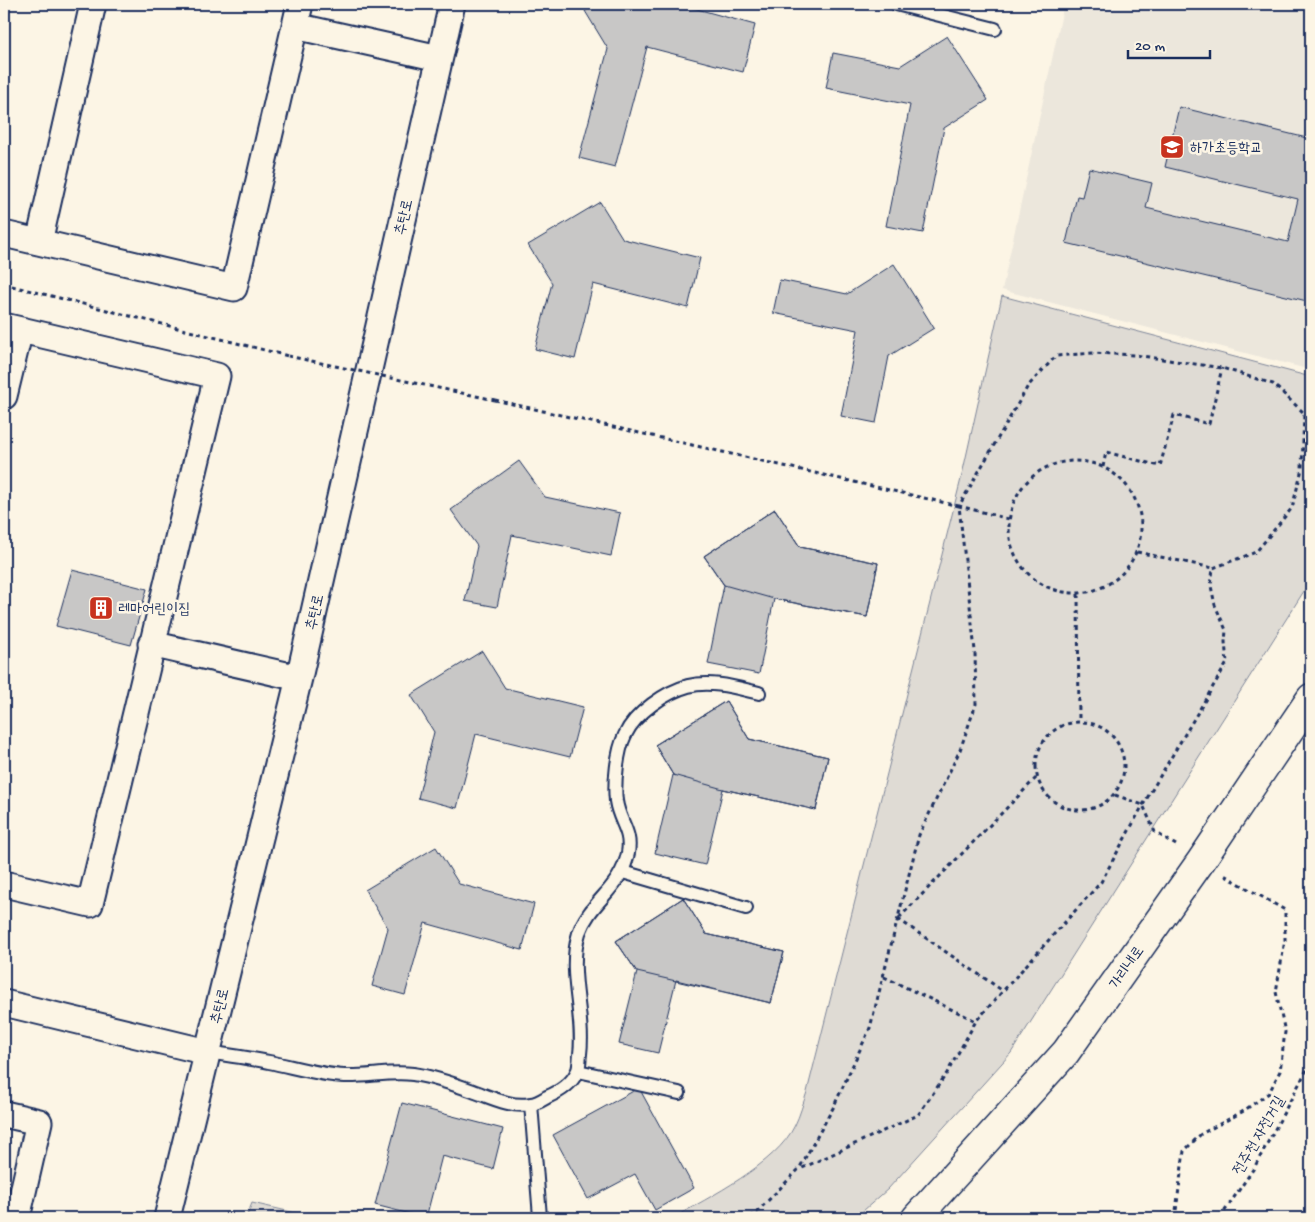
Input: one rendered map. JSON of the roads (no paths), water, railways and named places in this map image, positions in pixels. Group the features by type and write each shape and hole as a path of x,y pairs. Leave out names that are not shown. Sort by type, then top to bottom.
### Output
{"street":[{"path":"39,242 93,4"},
{"name":"추탄로","path":"167,1218 300,678 452,4"},
{"path":"4,234 234,288 297,15 439,58"},
{"path":"4,396 12,328 217,376 90,904 4,884"},
{"path":"151,644 300,678"},
{"name":"가리내로","path":"916,1218 1066,1052 1201,861 1311,698"},
{"path":"4,1003 207,1052"},
{"path":"4,1114 39,1122 17,1218"}],"lane":[{"path":"896,4 995,29"},
{"path":"207,1052 345,1076 379,1073 412,1074 437,1079 512,1104 531,1104 562,1091 578,1071 582,1039 580,1008 575,984 579,933 590,912 623,872 628,852 628,835 616,803 616,771 625,734 640,715 666,695 689,686 719,684 759,693"},
{"path":"623,872 746,908"},
{"path":"578,1071 679,1093"},
{"path":"531,1104 540,1217"}],"place":[{"name":"하가초등학교","path":"1172,147"},
{"name":"레마어린이집","path":"101,608"}]}
